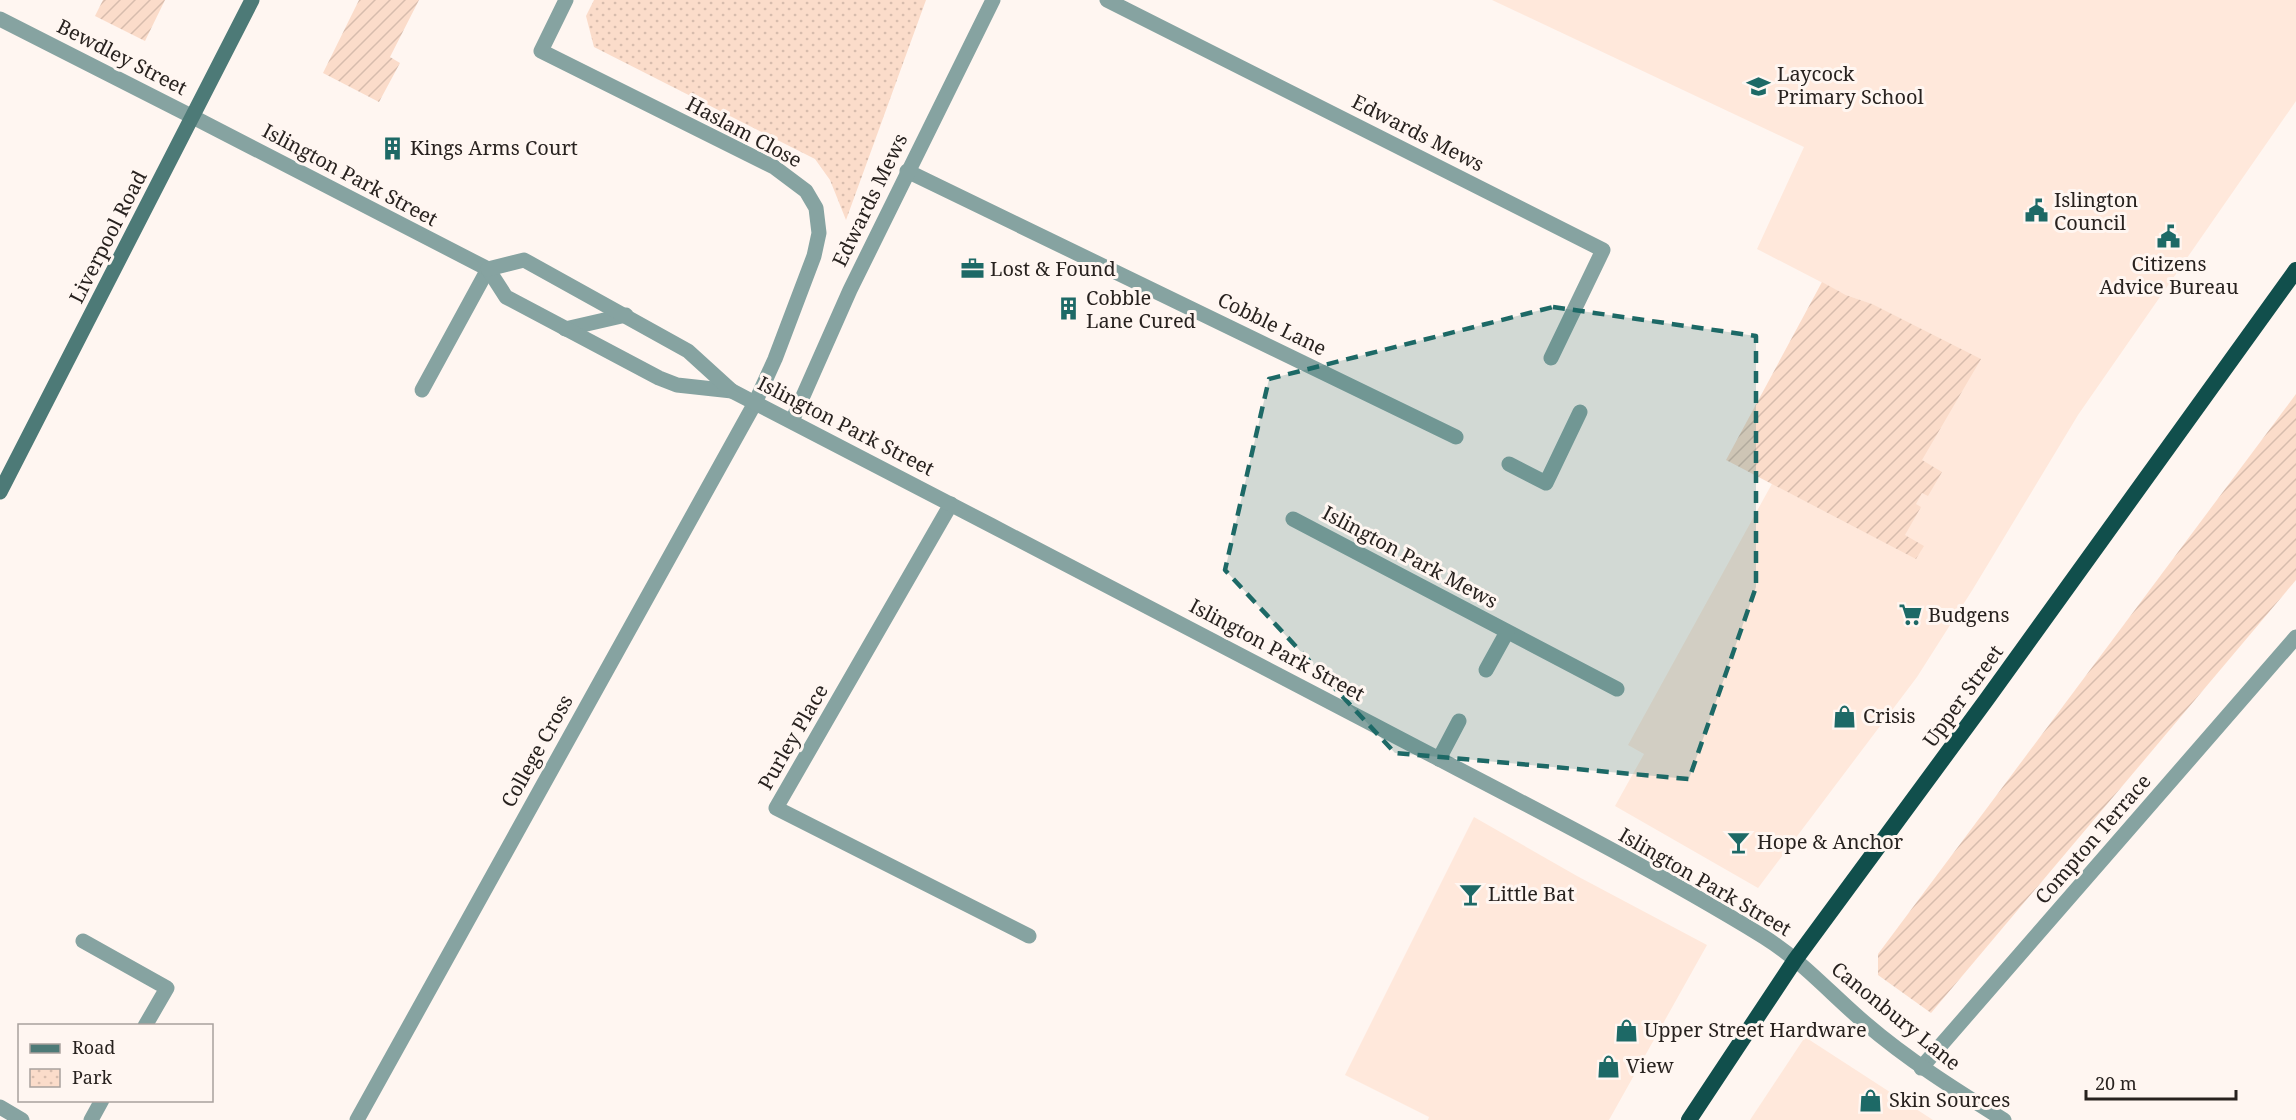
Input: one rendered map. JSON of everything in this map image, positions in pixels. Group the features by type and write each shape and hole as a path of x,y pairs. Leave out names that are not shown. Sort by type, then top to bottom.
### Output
{"highway":[{"name":"Upper Street","path":"1689,1120 1795,960 1988,699 2296,270"}],"main road":[{"name":"Liverpool Road","path":"0,492 252,0"}],"street":[{"name":"Haslam Close","path":"566,0 541,51 774,167 806,191 816,208 819,232 814,256 775,359 755,403"},
{"name":"Edwards Mews","path":"792,421 850,290 993,0"},
{"name":"Edwards Mews","path":"1107,0 1603,250 1551,358"},
{"name":"Bewdley Street","path":"0,19 193,117"},
{"name":"Islington Park Street","path":"193,117 488,269 506,297 565,329 677,385 732,391"},
{"name":"Cobble Lane","path":"908,171 1456,437"},
{"name":"Islington Park Street","path":"488,269 524,260 688,351 732,391 1567,826 1768,940 1795,960"},
{"path":"422,390 488,269"},
{"path":"565,329 626,315"},
{"name":"College Cross","path":"357,1120 755,403"},
{"path":"1509,464 1546,483 1580,412"},
{"name":"Purley Place","path":"951,504 776,808 1029,936"},
{"name":"Islington Park Mews","path":"1293,519 1617,689"},
{"name":"Islington Park Mews","path":"1486,670 1507,632"},
{"name":"Compton Terrace","path":"1921,1068 2296,637"},
{"path":"1439,759 1459,721"},
{"path":"83,941 167,988 147,1024"},
{"name":"Canonbury Lane","path":"1795,960 1866,1024 1921,1068 2004,1120"},
{"path":"91,1120 101,1102"},
{"path":"0,1107 22,1120"}],"highlighted area":[{"path":"1553,307 1756,336 1756,587 1689,779 1395,753 1225,570 1269,379"}],"shaded area":[{"path":"1492,0 2296,0 2296,101 2078,415 1917,677 1758,888 1615,806 1644,754 1628,745 1871,304 1846,295 1757,249 1804,147"},
{"path":"1474,817 1577,876 1707,945 1609,1120 1428,1120 1429,1117 1345,1075"},
{"path":"1805,1037 1933,1120 1750,1120"}],"green space":[{"path":"103,0 165,0 145,41 95,16"},
{"path":"359,0 419,0 390,57 400,63 379,102 323,73"},
{"path":"594,0 926,0 846,220 830,180 815,159 594,47 586,16"},
{"path":"1822,282 1846,295 1872,304 1981,359 1922,460 1942,472 1928,496 1922,493 1916,504 1921,507 1905,535 1924,546 1916,559 1726,460"},
{"path":"2296,394 2296,580 1931,1013 1878,975 1878,954"}],"place":[{"name":"Laycock Primary School","path":"1759,86"},
{"name":"Kings Arms Court","path":"392,148"},
{"name":"Islington Council","path":"2036,211"},
{"name":"Citizens Advice Bureau","path":"2169,237"},
{"name":"Lost & Found","path":"972,269"},
{"name":"Cobble Lane Cured","path":"1068,309"},
{"name":"Budgens","path":"1910,615"},
{"name":"Crisis","path":"1845,716"},
{"name":"Hope & Anchor","path":"1739,842"},
{"name":"Little Bat","path":"1470,894"},
{"name":"Upper Street Hardware","path":"1626,1030"},
{"name":"View","path":"1608,1066"},
{"name":"Skin Sources","path":"1871,1100"}]}
